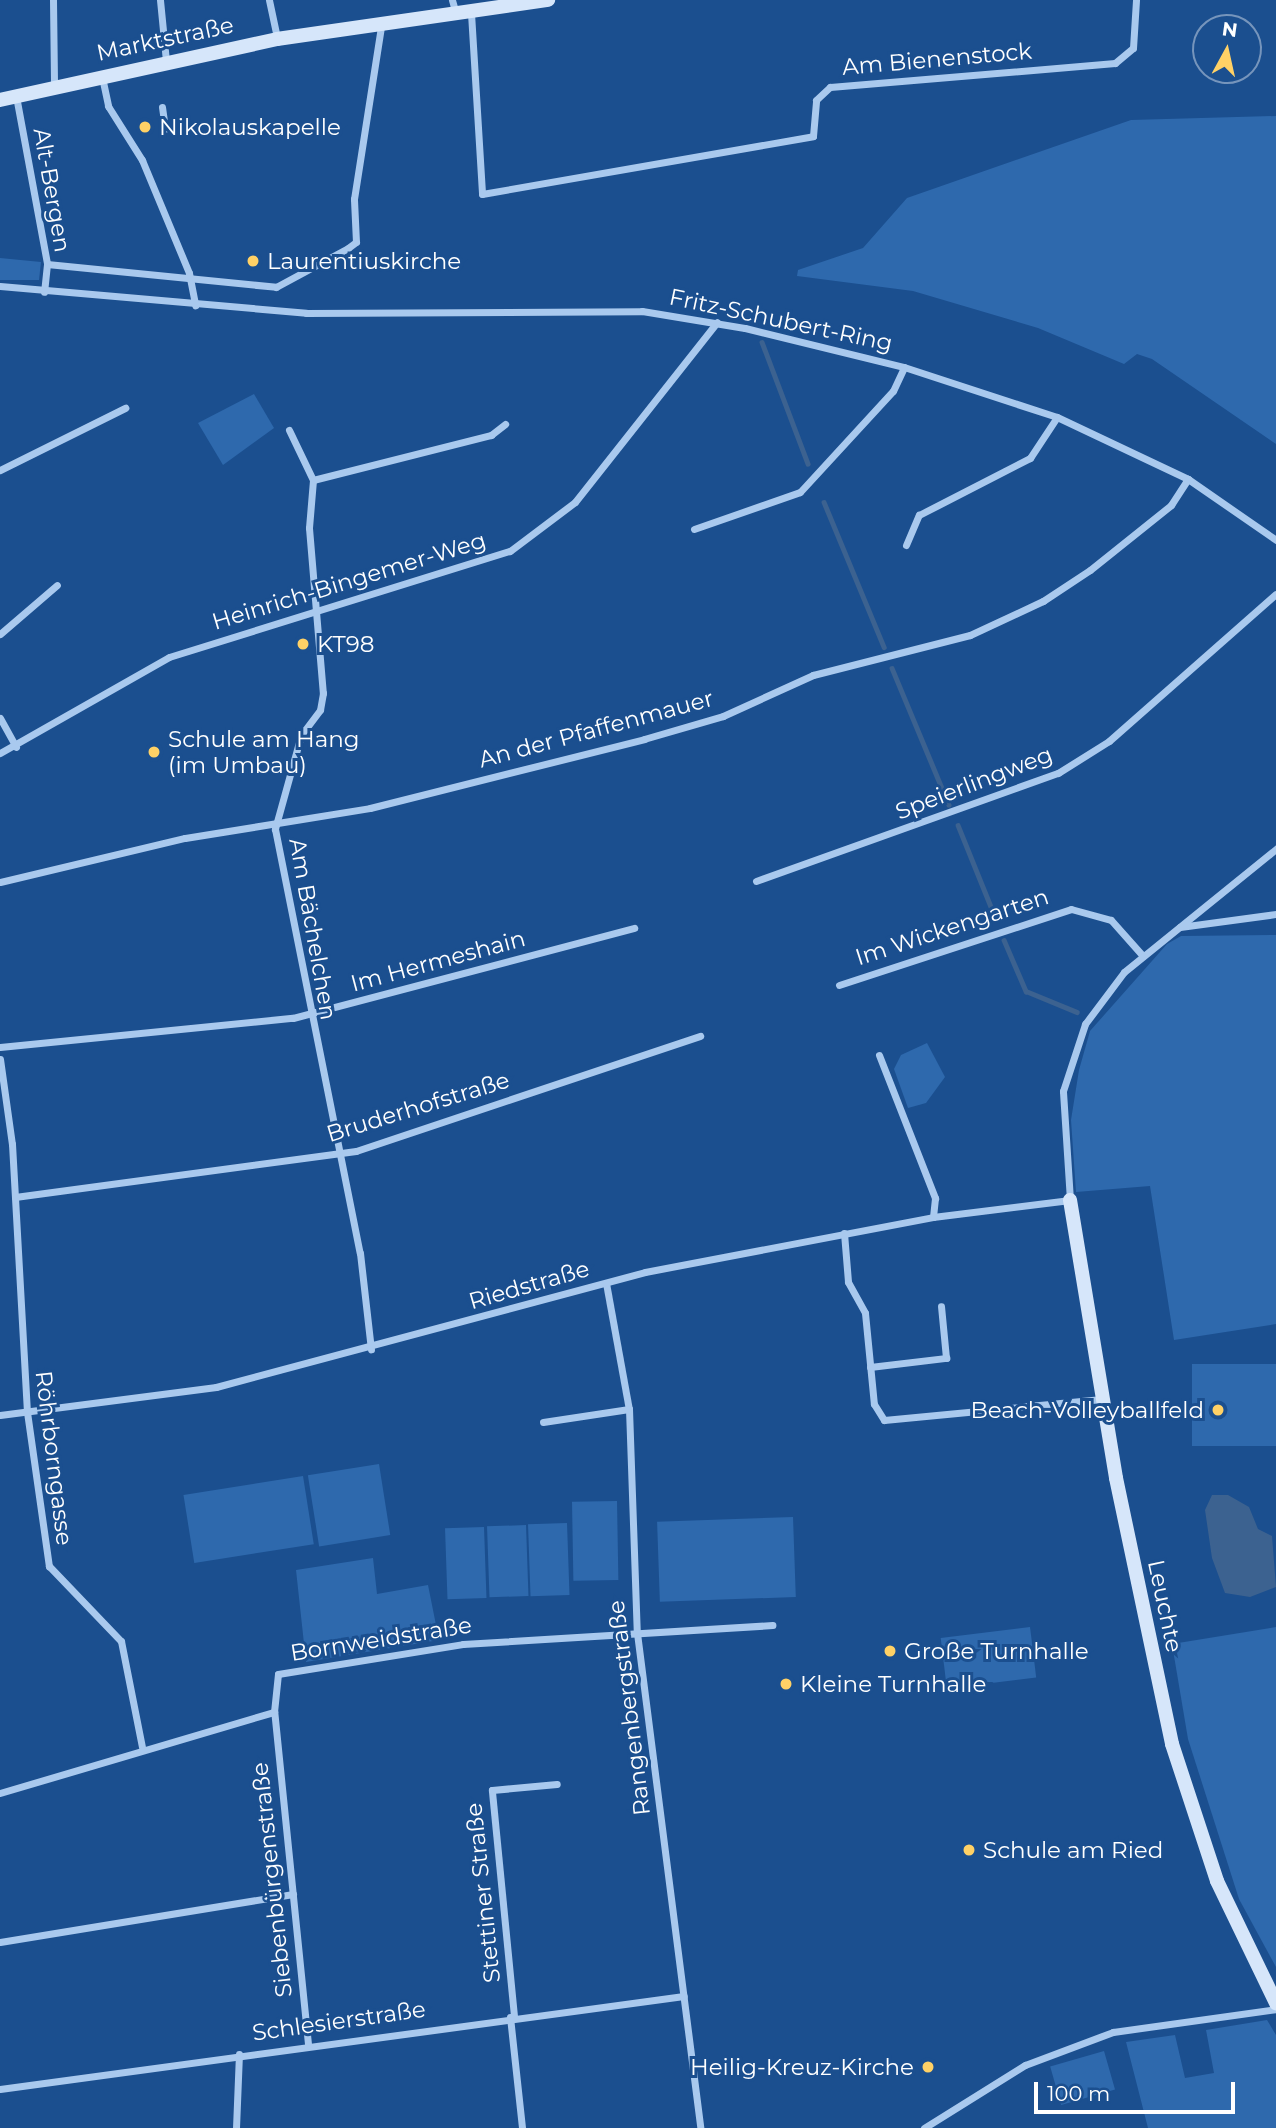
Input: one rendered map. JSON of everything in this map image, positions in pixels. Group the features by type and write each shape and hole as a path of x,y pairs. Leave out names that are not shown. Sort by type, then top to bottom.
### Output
{"street":[{"path":"53,0 54,86"},
{"path":"160,0 166,61"},
{"path":"269,0 277,39"},
{"path":"452,0 456,15"},
{"name":"Marktstraße","path":"0,100 16,94 277,39 548,0"},
{"name":"Am Bienenstock","path":"471,13 482,194 813,136 816,100 830,87 1115,63 1133,48 1136,0"},
{"path":"47,264 189,273 276,287 356,242 354,200 381,26"},
{"path":"102,76 108,106 142,160 189,273 195,305"},
{"name":"Alt-Bergen","path":"16,94 47,264 44,292"},
{"path":"162,107 165,129"},
{"name":"Fritz-Schubert-Ring","path":"0,286 44,292 283,311 464,308 642,311 717,322 904,367 1057,417 1188,479 1276,540"},
{"name":"Heinrich-Bingemer-Weg","path":"0,753 16,747 158,662 475,565 537,533 575,502 717,322"},
{"path":"694,529 800,492 894,391 904,367"},
{"path":"0,470 125,408"},
{"path":"906,545 919,515 1030,458 1057,417"},
{"path":"289,430 313,480 491,435 505,424"},
{"name":"An der Pfaffenmauer","path":"0,882 276,823 370,808 667,733 723,716 807,678 970,635 1080,577 1171,505 1188,479"},
{"name":"Am Bächelchen","path":"313,480 309,528 320,611 323,702 301,735 276,823 309,1014 360,1253 371,1349"},
{"path":"0,634 57,585"},
{"name":"Speierlingweg","path":"756,881 970,809 1066,768 1117,734 1276,594"},
{"path":"0,718 16,747"},
{"path":"1070,1200 1061,1121 1070,1057 1093,1009 1143,956 1276,849"},
{"name":"Im Wickengarten","path":"839,985 1071,909 1111,920 1143,956"},
{"path":"1179,927 1276,915"},
{"name":"Im Hermeshain","path":"0,1047 309,1014 634,928"},
{"name":"Bruderhofstraße","path":"15,1197 337,1154 700,1036"},
{"path":"879,1055 935,1198 933,1217"},
{"name":"Röhrborngasse","path":"0,1059 15,1197 27,1412 49,1566 121,1641 142,1747"},
{"name":"Riedstraße","path":"0,1415 191,1391 371,1349 606,1283 933,1217 1070,1200"},
{"name":"Leuchte","path":"1070,1200 1102,1399 1147,1635 1187,1800 1238,1928 1276,2006"},
{"path":"844,1233 848,1282 864,1313 876,1412 888,1422 1102,1399"},
{"name":"Rangenbergstraße","path":"606,1283 629,1409 637,1633 700,2128"},
{"path":"870,1367 946,1358 941,1306"},
{"path":"543,1422 629,1409"},
{"name":"Bornweidstraße","path":"274,1712 274,1679 286,1672 463,1644 772,1625"},
{"path":"0,1793 142,1747 274,1712"},
{"name":"Siebenbürgenstraße","path":"274,1712 308,2044"},
{"name":"Stettiner Straße","path":"522,2128 492,1790 557,1784"},
{"path":"0,1942 293,1894"},
{"name":"Schlesierstraße","path":"0,2089 512,2016 684,1996"},
{"path":"924,2128 934,2125 1025,2065 1113,2032 1276,2006"},
{"path":"236,2128 239,2054"}],"shaded area":[{"path":"1276,116 1276,444 1152,359 1137,354 1124,364 1038,328 913,291 797,276 798,270 863,248 907,198 1131,120"},
{"path":"0,258 41,262 39,280 0,280"},
{"path":"254,394 274,428 223,465 198,423"},
{"path":"1276,935 1276,1324 1174,1340 1150,1186 1076,1192 1071,1120 1079,1070 1090,1031 1167,944 1181,936"},
{"path":"927,1043 945,1077 926,1103 908,1108 894,1069 901,1055"},
{"path":"1192,1364 1276,1364 1276,1446 1192,1446"},
{"path":"379,1464 390,1535 319,1546 308,1475"},
{"path":"303,1476 314,1544 194,1563 183,1495"},
{"path":"1212,1495 1228,1495 1249,1507 1258,1529 1272,1536 1276,1587 1250,1597 1225,1593 1212,1558 1205,1510"},
{"path":"617,1501 618,1580 573,1581 572,1502"},
{"path":"793,1517 796,1597 660,1602 657,1522"},
{"path":"567,1523 570,1595 531,1596 528,1524"},
{"path":"526,1525 528,1596 490,1597 487,1526"},
{"path":"484,1527 486,1598 448,1599 445,1528"},
{"path":"373,1558 377,1594 428,1585 439,1640 306,1662 296,1570"},
{"path":"1030,1627 1036,1678 947,1689 941,1638"},
{"path":"1276,1627 1276,1967 1239,1899 1188,1739 1172,1644"},
{"path":"1267,2020 1276,2035 1276,2128 1148,2128 1126,2042 1175,2035 1185,2078 1214,2073 1206,2030"},
{"path":"1104,2051 1115,2089 1061,2105 1050,2066"}],"waterway":[{"path":"730,308 738,316"},
{"path":"762,342 808,464"},
{"path":"824,502 884,647"},
{"path":"892,668 949,805"},
{"path":"958,825 996,919"},
{"path":"1004,940 1026,991 1077,1012"}],"place":[{"name":"Nikolauskapelle","path":"145,127"},
{"name":"Laurentiuskirche","path":"253,261"},
{"name":"KT98","path":"303,644"},
{"name":"Schule am Hang (im Umbau)","path":"154,752"},
{"name":"Beach-Volleyballfeld","path":"1218,1410"},
{"name":"Große Turnhalle","path":"890,1651"},
{"name":"Kleine Turnhalle","path":"786,1684"},
{"name":"Schule am Ried","path":"969,1850"},
{"name":"Heilig-Kreuz-Kirche","path":"928,2067"}]}
